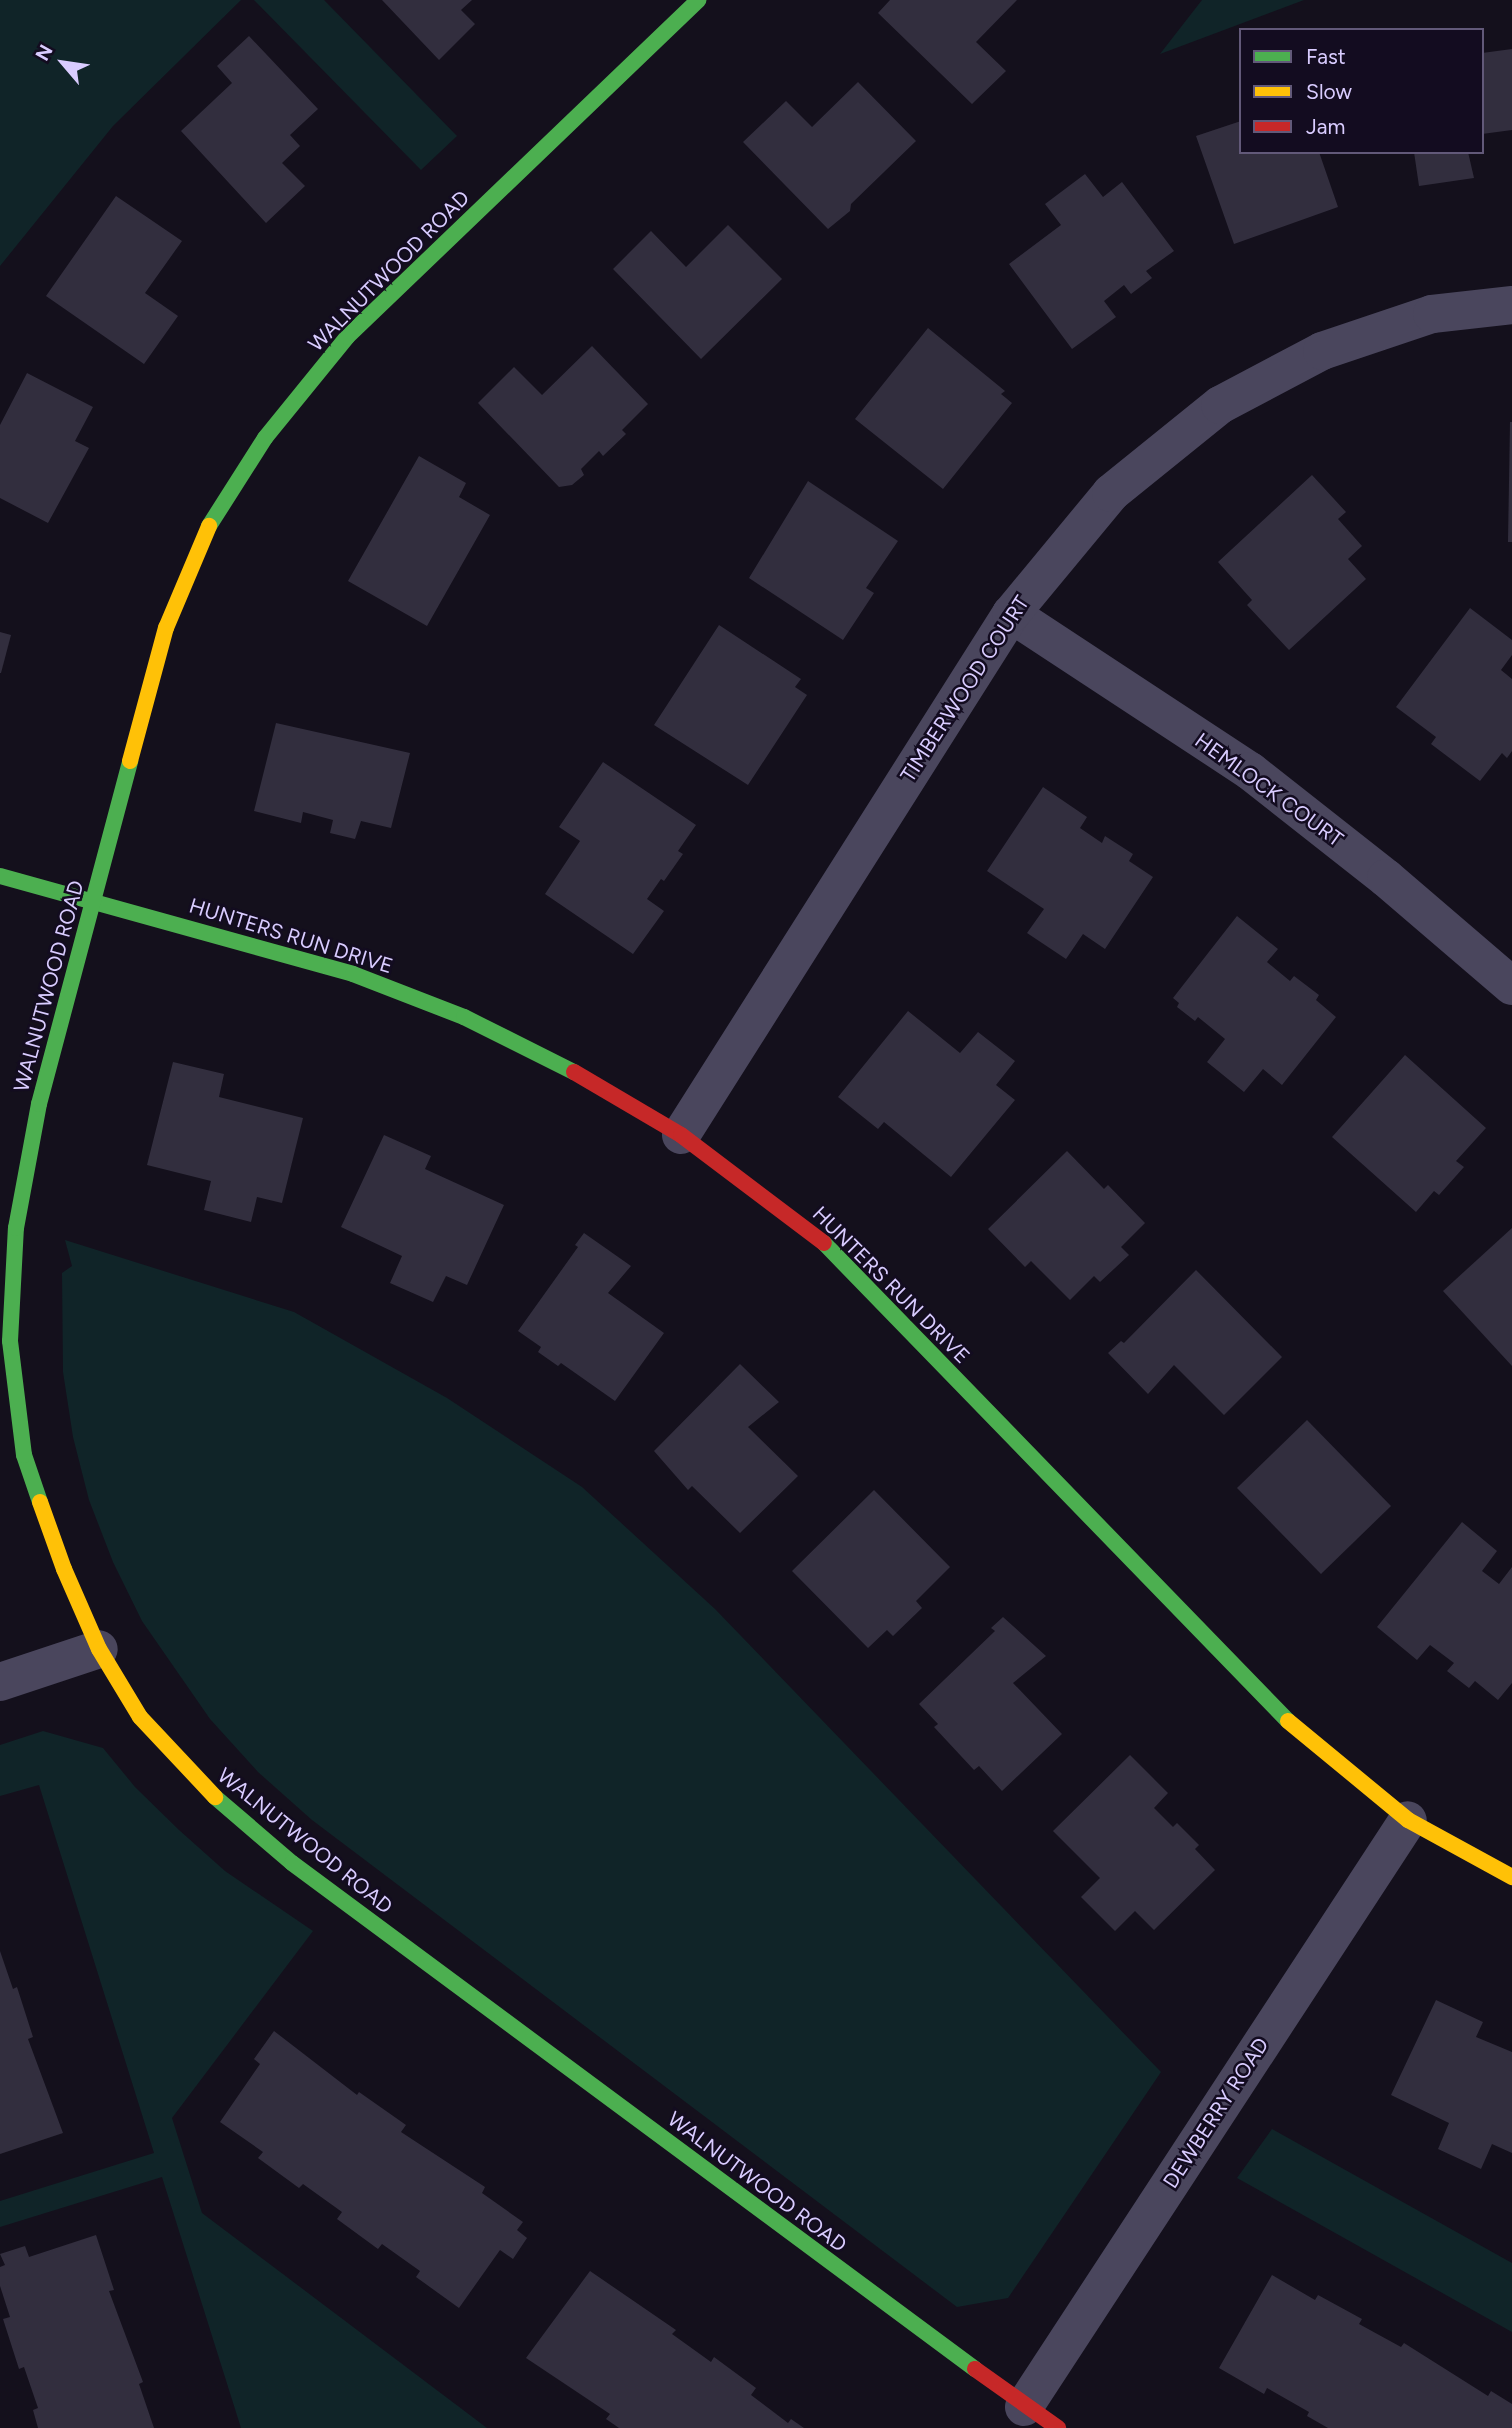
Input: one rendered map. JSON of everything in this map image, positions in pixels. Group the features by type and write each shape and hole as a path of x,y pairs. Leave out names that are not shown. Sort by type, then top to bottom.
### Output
{"street":[{"name":"WALNUTWOOD ROAD","path":"698,0 347,337 265,438 207,529 166,628 39,1104 16,1228 10,1341 24,1455 64,1569 99,1648 139,1717 203,1787 292,1863 1024,2407 1058,2428"},
{"name":"TIMBERWOOD COURT","path":"681,1135 1011,614 1111,493 1220,405 1322,351 1432,314 1512,305"},
{"name":"HEMLOCK COURT","path":"1011,614 1250,771 1387,878 1512,986"},
{"name":"HUNTERS RUN DRIVE","path":"0,876 95,900 353,974 464,1017 564,1066 681,1135 815,1234 1295,1728 1408,1820 1512,1877"},
{"path":"0,1682 99,1648"},
{"name":"DEWBERRY ROAD","path":"1024,2407 1408,1820"}],"green space":[{"path":"0,0 241,0 113,126 0,266"},
{"path":"254,0 324,0 457,136 421,170"},
{"path":"1202,0 1304,0 1160,54"},
{"path":"65,1240 294,1312 447,1398 582,1487 715,1609 1161,2072 1008,2298 957,2307 312,1820 258,1772 210,1719 142,1621 113,1562 89,1500 73,1437 63,1372 62,1273 72,1266"},
{"path":"43,1731 103,1748 135,1787 225,1871 313,1931 172,2118 202,2213 487,2428 241,2428 162,2177 0,2227 0,2201 154,2153 39,1785 0,1796 0,1745"},
{"path":"1272,2129 1512,2263 1512,2332 1237,2178"}],"building":[{"path":"382,0 472,0 461,10 475,24 439,60"},
{"path":"890,0 1017,0 976,42 1006,71 972,104 878,13"},
{"path":"249,36 318,109 290,135 300,146 282,163 305,186 266,223 181,131 232,83 217,66"},
{"path":"1512,49 1512,130 1484,134 1484,53"},
{"path":"858,82 916,141 851,204 850,211 828,229 743,142 786,101 812,127"},
{"path":"1239,122 1239,154 1320,154 1338,207 1234,244 1196,136"},
{"path":"1414,154 1468,154 1474,178 1419,186"},
{"path":"1085,174 1103,197 1122,182 1174,251 1146,271 1152,278 1131,294 1124,285 1104,301 1116,317 1072,349 1009,264 1061,225 1045,204"},
{"path":"116,196 182,241 145,293 178,316 144,364 46,296"},
{"path":"728,225 782,279 701,359 613,269 651,231 686,267"},
{"path":"928,328 1005,391 1001,394 1012,403 943,489 855,419"},
{"path":"592,346 648,404 622,430 626,434 603,456 599,451 581,469 584,475 572,485 559,487 478,403 514,367 542,395"},
{"path":"27,373 93,407 75,441 89,448 48,523 0,498 0,425"},
{"path":"1510,422 1512,542 1508,542"},
{"path":"419,456 466,483 459,497 490,515 427,626 348,581"},
{"path":"1312,475 1346,512 1338,519 1362,546 1348,559 1366,579 1289,650 1247,605 1252,600 1218,562"},
{"path":"808,481 898,541 866,588 874,593 843,640 749,578"},
{"path":"1470,608 1512,640 1512,655 1501,670 1512,679 1512,751 1507,758 1502,753 1480,781 1431,744 1436,737 1396,707"},
{"path":"719,625 801,679 795,687 807,695 748,785 654,725"},
{"path":"0,632 11,635 1,673 0,673"},
{"path":"276,723 410,753 391,828 361,821 355,839 330,833 333,820 303,812 301,823 254,811"},
{"path":"603,762 696,825 678,851 683,854 647,899 664,911 633,954 545,894 580,841 559,827"},
{"path":"1043,787 1087,817 1080,828 1102,843 1105,836 1133,854 1129,861 1153,877 1105,949 1083,934 1066,959 1027,933 1044,909 987,871"},
{"path":"1237,916 1278,949 1267,962 1290,981 1294,976 1319,995 1316,1000 1336,1017 1282,1085 1263,1069 1244,1092 1207,1062 1225,1039 1198,1017 1195,1021 1177,1007 1179,1003 1173,998"},
{"path":"908,1011 960,1053 978,1032 1015,1061 996,1085 1015,1100 951,1177 884,1122 878,1129 838,1097"},
{"path":"1405,1055 1486,1128 1456,1161 1464,1167 1439,1195 1434,1191 1416,1212 1332,1137"},
{"path":"173,1062 224,1074 219,1097 303,1118 282,1203 257,1197 251,1222 204,1210 211,1181 147,1165"},
{"path":"384,1135 431,1156 425,1169 504,1205 467,1285 446,1276 433,1302 390,1283 402,1256 341,1227"},
{"path":"1067,1151 1104,1189 1108,1185 1145,1223 1121,1247 1129,1255 1100,1282 1094,1276 1070,1300 1031,1261 1025,1267 988,1229"},
{"path":"1512,1228 1512,1366 1443,1291"},
{"path":"584,1233 631,1266 608,1293 664,1333 615,1401 561,1363 558,1366 538,1352 541,1347 518,1331 578,1247 575,1245"},
{"path":"1196,1270 1282,1357 1224,1415 1174,1365 1148,1394 1108,1353 1121,1341 1124,1343"},
{"path":"740,1364 779,1402 748,1427 798,1476 740,1533 692,1486 688,1490 654,1451"},
{"path":"1307,1420 1391,1506 1321,1574 1237,1488"},
{"path":"874,1490 950,1567 916,1601 922,1608 893,1636 887,1630 868,1648 792,1571"},
{"path":"1462,1522 1497,1551 1482,1571 1499,1584 1512,1567 1512,1683 1498,1700 1475,1681 1469,1688 1447,1671 1454,1663 1430,1645 1417,1660 1377,1627"},
{"path":"1003,1617 1046,1656 1013,1683 1062,1734 1002,1791 979,1766 974,1770 934,1727 938,1724 919,1704 995,1631 991,1628"},
{"path":"1130,1755 1168,1793 1154,1808 1173,1827 1177,1823 1199,1845 1195,1849 1215,1870 1154,1930 1135,1911 1115,1931 1081,1897 1100,1878 1053,1831"},
{"path":"0,1951 13,1989 17,1987 33,2037 28,2039 63,2133 0,2154"},
{"path":"1436,2000 1483,2022 1476,2037 1512,2052 1512,2153 1492,2144 1481,2169 1438,2149 1449,2123 1391,2095"},
{"path":"274,2031 357,2095 359,2092 406,2125 401,2132 485,2187 482,2193 523,2222 517,2230 527,2238 513,2259 500,2250 459,2308 416,2277 420,2271 382,2244 378,2249 337,2219 342,2212 303,2184 299,2188 258,2158 263,2152 220,2122 260,2064 254,2059"},
{"path":"96,2235 114,2290 109,2291 143,2382 139,2384 154,2428 38,2428 33,2410 38,2408 24,2367 19,2369 3,2319 10,2317 0,2286 0,2267 5,2265 0,2254 25,2246 29,2257"},
{"path":"590,2271 676,2330 672,2334 711,2362 714,2357 756,2388 751,2395 788,2423 791,2419 804,2428 619,2428 606,2419 610,2414 526,2358"},
{"path":"1272,2275 1315,2300 1318,2295 1362,2319 1359,2324 1401,2347 1404,2343 1488,2396 1491,2391 1512,2404 1512,2428 1328,2428 1307,2416 1309,2412 1267,2388 1264,2394 1219,2368"}],"traffic: fast":[{"path":"209,526 265,438 347,337 698,0"},
{"path":"40,1502 24,1455 10,1341 16,1228 39,1104 130,761"},
{"path":"0,876 353,974 464,1017 574,1072"},
{"path":"824,1243 1288,1721"},
{"path":"215,1797 292,1863 975,2369"}],"traffic: slow":[{"path":"130,761 166,628 209,526"},
{"path":"40,1502 64,1569 99,1649 140,1717 215,1797"},
{"path":"1288,1721 1408,1820 1512,1877"}],"traffic: jam":[{"path":"574,1072 681,1135 824,1243"},
{"path":"975,2369 1058,2428"}]}
